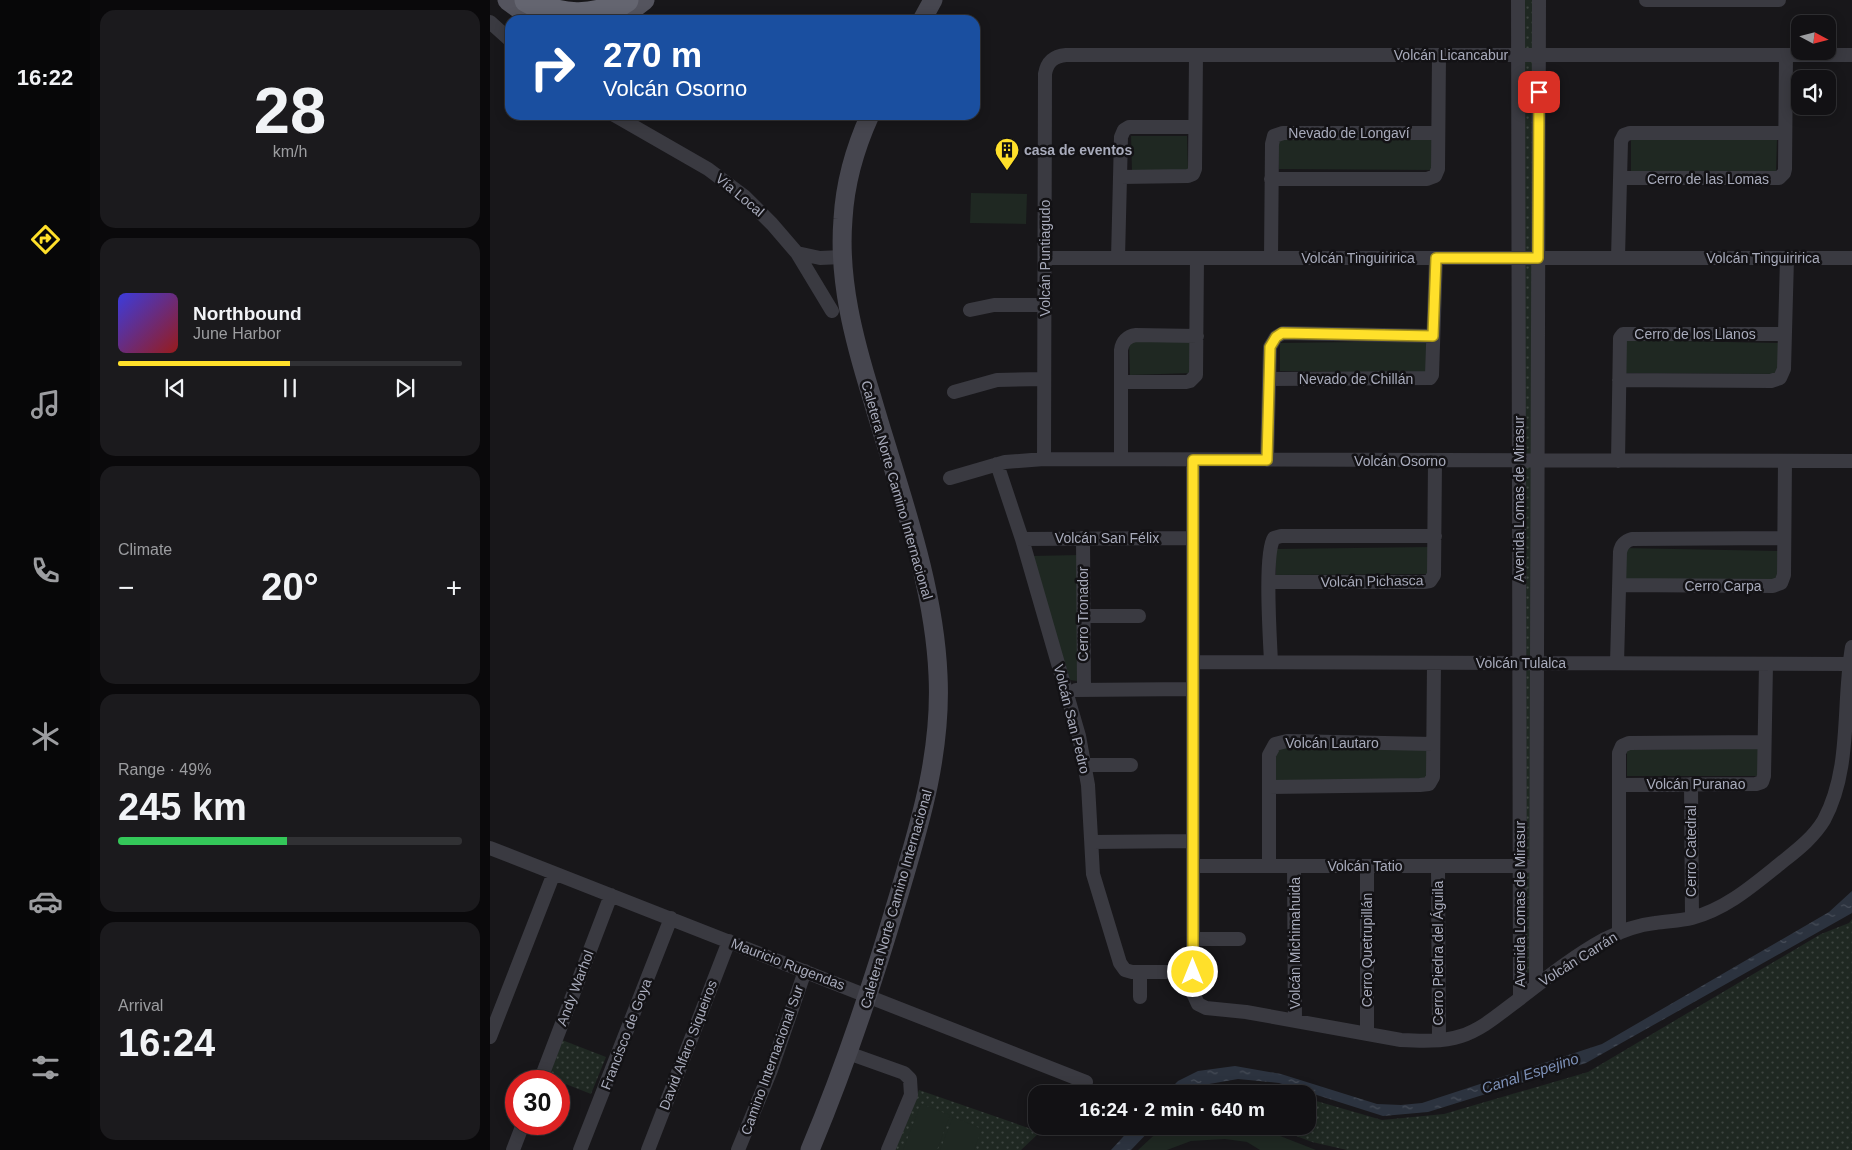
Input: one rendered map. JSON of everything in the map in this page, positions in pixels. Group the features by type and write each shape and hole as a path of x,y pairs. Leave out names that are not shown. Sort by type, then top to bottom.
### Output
{"highway":[{"path":"527,0 554,12 576,15 604,11 626,0"}],"main road":[{"path":"508,0 529,15"},
{"path":"623,15 644,0"}],"street":[{"path":"925,15 933,0"},
{"name":"Avenida Lomas de Mirasur","path":"1518,0 1520,998"},
{"name":"Avenida Lomas de Mirasur","path":"1536,985 1539,0"},
{"path":"1646,0 1779,0"},
{"path":"490,22 505,36"},
{"name":"Volcán Licancabur","path":"1052,60 1060,55 1852,55"},
{"path":"1121,177 1188,176 1193,174 1195,169 1196,55"},
{"path":"1272,179 1430,179 1435,176 1438,169 1439,55"},
{"name":"Cerro de las Lomas","path":"1620,178 1776,179 1781,176 1785,169 1786,55"},
{"name":"Volcán Puntiagudo","path":"1044,459 1045,74 1048,64 1052,60"},
{"name":"Vía Local","path":"623,120 688,156 728,183 758,209 797,253 832,311"},
{"name":"Caletera Norte Camino Internacional","path":"810,1150 830,1103 868,996 916,838 929,787 937,729 938,676 934,632 926,584 857,346 846,296 842,257 842,221 856,150 868,120"},
{"path":"1118,258 1122,137 1124,130 1130,127 1195,127"},
{"name":"Nevado de Longaví","path":"1271,258 1272,140 1278,134 1438,133"},
{"path":"1618,258 1621,141 1627,134 1785,133"},
{"path":"797,253 820,258 842,257"},
{"name":"Volcán Tinguiririca","path":"1045,258 1852,258"},
{"path":"1121,382 1190,381 1194,378 1197,371 1197,258"},
{"name":"Nevado de Chillán","path":"1270,378 1428,379 1432,374 1436,258"},
{"path":"1619,380 1772,381 1780,378 1784,369 1787,258"},
{"path":"970,310 994,305 1044,305"},
{"path":"1267,460 1270,347 1276,337 1282,333 1433,336"},
{"name":"Cerro de los Llanos","path":"1618,461 1620,338 1623,334 1784,334"},
{"path":"1120,459 1121,350 1123,343 1129,337 1136,335 1197,336"},
{"path":"954,392 997,380 1044,380"},
{"name":"Volcán Osorno","path":"950,478 997,464 1044,459 1852,461"},
{"path":"1193,460 1193,972"},
{"name":"Volcán Pichasca","path":"1269,582 1430,581 1434,575 1435,461"},
{"name":"Cerro Carpa","path":"1619,586 1778,585 1784,575 1785,461"},
{"name":"Volcán San Pedro","path":"997,464 1022,539 1067,692 1085,765 1090,806 1093,874 1120,962 1129,972 1193,972"},
{"path":"1271,662 1269,582 1270,544 1274,538 1281,536 1435,536"},
{"name":"Cerro Tronador","path":"1083,538 1084,689"},
{"name":"Volcán San Félix","path":"1022,539 1193,538"},
{"path":"1617,663 1621,547 1624,543 1632,539 1784,538"},
{"path":"1083,616 1139,616"},
{"name":"Volcán Carrán","path":"1193,972 1194,997 1198,1004 1206,1008 1246,1012 1401,1040 1439,1040 1459,1036 1479,1028 1536,985 1590,948 1619,933 1642,925 1692,918 1715,910 1740,896 1806,843 1825,820 1836,799 1845,770 1849,664 1852,647"},
{"name":"Volcán Tulalca","path":"1193,662 1849,664"},
{"path":"1270,787 1429,784 1432,777 1434,663"},
{"name":"Volcán Puranao","path":"1619,785 1759,784 1762,782 1764,776 1766,664"},
{"path":"1067,692 1084,689 1193,689"},
{"name":"Volcán Lautaro","path":"1269,866 1269,755 1275,744 1287,741 1433,744"},
{"path":"1619,933 1619,753 1622,746 1625,744 1764,742"},
{"path":"1085,765 1131,765"},
{"name":"Cerro Catedral","path":"1691,784 1692,918"},
{"path":"1092,842 1193,842"},
{"name":"Mauricio Rugendas","path":"491,852 554,873 671,918 1086,1082"},
{"name":"Volcán Tatio","path":"1193,866 1537,866"},
{"name":"Volcán Michimahuida","path":"1294,866 1295,1021"},
{"name":"Cerro Quetrupillán","path":"1367,866 1367,1034"},
{"name":"Cerro Piedra del Águila","path":"1438,866 1439,1040"},
{"path":"490,1037 554,873"},
{"name":"Andy Warhol","path":"544,1070 611,895"},
{"name":"Francisco de Goya","path":"580,1150 671,918"},
{"path":"1193,939 1239,939"},
{"name":"David Alfaro Siqueiros","path":"648,1150 729,941"},
{"name":"Camino Internacional Sur","path":"738,1150 771,1070 805,970"},
{"path":"1140,972 1140,997"},
{"path":"848,1053 904,1073 910,1079 911,1095 888,1150"},
{"path":"513,1150 519,1135"}],"shaded area":[{"path":"1523,0 1534,0 1530,972 1526,974"},
{"path":"1131,136 1187,136 1188,170 1132,171"},
{"path":"1278,139 1432,139 1431,170 1279,169"},
{"path":"1631,139 1777,139 1776,172 1631,172"},
{"path":"971,193 1027,194 1026,224 970,223"},
{"path":"1626,340 1779,343 1779,374 1625,373"},
{"path":"1192,341 1193,373 1130,375 1129,342"},
{"path":"1427,341 1426,373 1280,371 1280,343"},
{"path":"1430,547 1430,574 1276,575 1276,549"},
{"path":"1624,548 1778,551 1777,579 1623,579"},
{"path":"1080,555 1077,681 1070,680 1030,556"},
{"path":"1275,748 1428,748 1428,780 1275,781"},
{"path":"1759,748 1759,776 1627,776 1627,750"},
{"path":"1852,919 1852,1150 1347,1150 1312,1142 1294,1135 1316,1135 1316,1101 1382,1120 1444,1114 1588,1072 1821,934 1849,923"},
{"path":"562,1040 606,1057 591,1094 570,1086 570,1070 551,1070"},
{"path":"919,1090 1028,1128 1028,1135 1037,1135 1021,1150 893,1150"},
{"path":"921,1104 950,1115 937,1150 903,1150"},
{"path":"953,1117 982,1129 974,1150 940,1150"},
{"path":"1154,1135 1278,1135 1316,1150 1260,1150 1247,1142 1225,1139 1191,1141 1167,1150 1138,1150"}],"water":[{"name":"Canal Espejino","path":"1852,891 1852,913 1586,1063 1428,1112 1383,1116 1316,1095 1316,1085 1285,1085 1238,1079 1204,1085 1174,1085 1198,1071 1235,1066 1281,1074 1377,1104 1401,1105 1422,1103 1602,1044 1829,912"},
{"path":"1125,1135 1145,1135 1131,1150 1111,1150"}],"place":[{"name":"casa de eventos","path":"1007,171"}],"route":[{"path":"1193,972 1193,460 1267,460 1270,347 1276,337 1282,333 1433,336 1436,258 1538,258 1539,92"}]}
